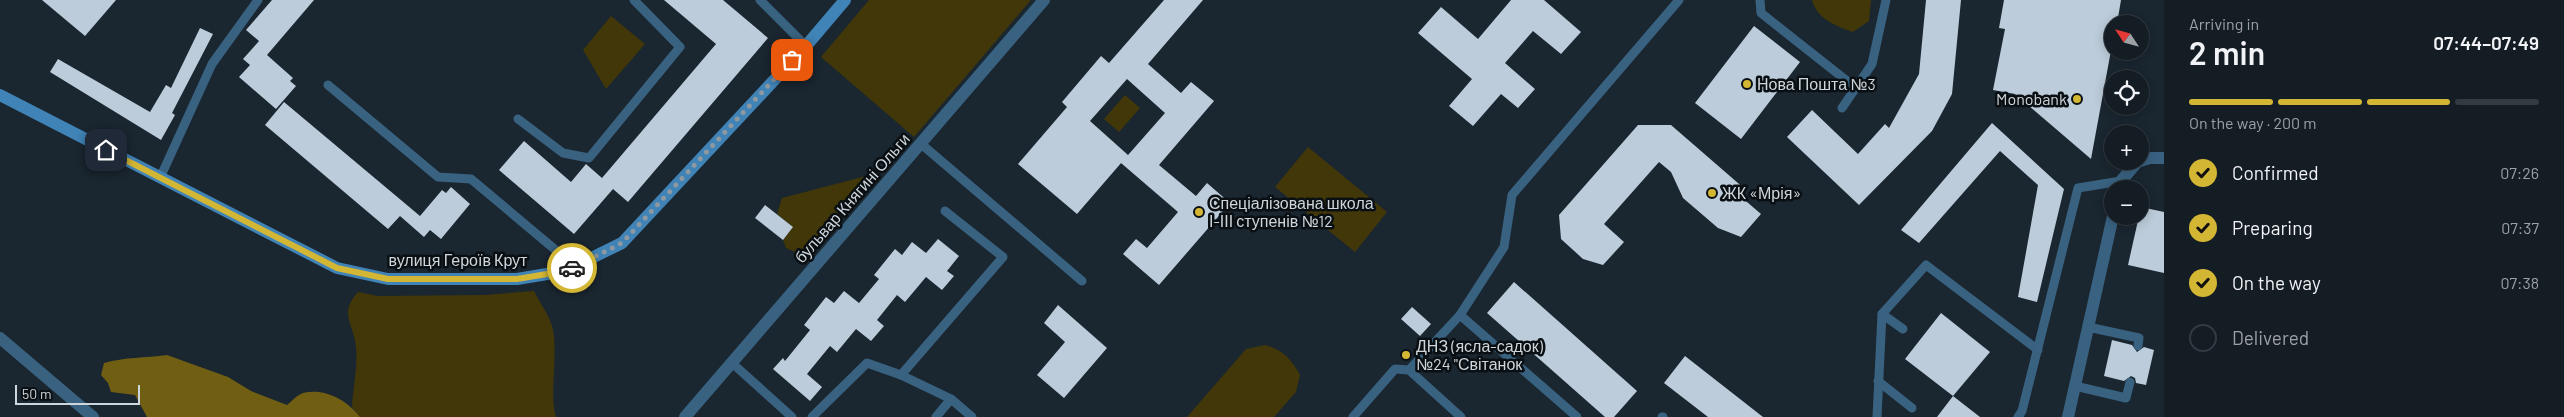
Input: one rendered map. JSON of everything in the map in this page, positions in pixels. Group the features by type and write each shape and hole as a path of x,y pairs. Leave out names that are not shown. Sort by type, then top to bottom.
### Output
{"street":[{"name":"бульвар Княгині Ольги","path":"685,417 1044,0"},
{"name":"вулиця Героїв Крут","path":"0,95 337,268 388,279 517,279 565,271 622,243 806,46 841,1"},
{"path":"2149,158 2164,158"},
{"path":"2124,180 2132,170"},
{"path":"2068,417 2111,225"},
{"path":"0,338 93,417"}],"lane":[{"path":"160,178 212,64 258,0"},
{"path":"518,119 563,152 589,158 680,47 634,0"},
{"path":"760,0 806,46"},
{"path":"1409,370 1460,315 1504,247 1512,195 1679,0"},
{"path":"1760,0 1761,13 1856,88"},
{"path":"1842,108 1872,64 1886,0"},
{"path":"328,85 438,177 471,179 558,252 565,271"},
{"path":"920,143 1082,281"},
{"path":"2018,417 2022,411 2038,350 2078,188 2104,186"},
{"path":"901,375 1003,256 945,211"},
{"path":"1877,417 1882,314 1926,266 2038,350"},
{"path":"1882,314 1903,329"},
{"path":"1460,315 1577,417"},
{"path":"2088,327 2139,338 2138,346"},
{"path":"732,363 792,417"},
{"path":"812,417 867,364 901,375 951,399 972,417"},
{"path":"1352,417 1395,369 1409,370 1461,417"},
{"path":"1878,381 1912,408"},
{"path":"2075,386 2126,398 2130,382"},
{"path":"936,417 951,399"}],"shaded area":[{"path":"869,0 1031,0 914,137 821,57"},
{"path":"1812,0 1871,0 1869,21 1853,32 1847,30 1823,17 1814,7"},
{"path":"611,16 645,44 606,89 583,50"},
{"path":"1125,95 1140,108 1119,132 1104,119"},
{"path":"1308,147 1387,212 1355,252 1275,187"},
{"path":"874,174 878,176 823,240 802,255 786,248 783,240 793,227 777,214 782,198"},
{"path":"534,291 548,316 553,330 555,352 553,398 556,417 360,417 352,407 356,347 348,313 352,300 358,292 378,296 485,295"},
{"path":"1265,345 1286,356 1300,375 1296,392 1274,417 1187,417 1246,349"},
{"path":"167,355 228,377 251,391 287,405 303,393 319,392 327,394 349,405 360,417 147,417 135,395 111,392 108,383 101,375 104,363"}],"building":[{"path":"42,0 116,0 85,36"},
{"path":"272,0 314,0 267,55 293,78 290,81 296,86 276,109 239,77 250,65 243,59 259,41 246,30"},
{"path":"664,0 723,0 768,38 628,202 613,189 574,234 499,170 524,141 571,182 586,164 602,178 716,44"},
{"path":"1164,0 1203,0 1148,64 1181,93 1191,82 1214,101 1159,165 1196,196 1207,183 1230,203 1159,285 1123,254 1136,239 1147,248 1178,212 1121,163 1077,214 1018,164 1067,107 1062,102 1101,56 1109,63","holes":["1127,79 1165,113 1126,158 1128,155 1090,121"]},
{"path":"1511,0 1544,0 1581,32 1561,54 1533,31 1505,63 1535,89 1518,108 1501,94 1473,126 1449,106 1472,79 1418,33 1441,7 1478,39"},
{"path":"1926,0 1961,0 1952,94 1932,131 1859,205 1787,137 1812,110 1858,154 1885,124 1889,128 1919,74"},
{"path":"2004,0 2121,0 2118,15 2104,15 2104,60 2109,60 2107,70 2104,70 2104,88 2091,159 2015,94 1993,90 2005,29 1999,28"},
{"path":"1754,26 1800,62 1741,139 1695,103"},
{"path":"200,28 213,34 172,113 175,115 161,140 50,72 58,59 150,112 166,85 171,88"},
{"path":"284,102 420,216 442,190 446,193 451,187 470,204 441,239 430,230 424,237 400,216 388,229 265,125"},
{"path":"1992,123 2064,189 2037,302 2018,297 2038,185 2000,151 1919,243 1901,230"},
{"name":"ЖК «Мрія»","path":"1638,125 1671,125 1746,190 1740,196 1761,214 1741,237 1718,228 1683,198 1671,172 1659,162 1604,224 1624,242 1603,265 1583,259 1561,239 1559,215"},
{"path":"765,205 793,227 783,240 755,218"},
{"path":"2149,209 2164,212 2164,273 2128,265 2137,225 2149,225"},
{"path":"938,239 959,256 947,271 954,276 942,290 926,277 905,302 897,295 877,320 884,326 871,341 856,329 837,352 830,346 807,374 822,387 810,401 773,369 783,358 785,361 810,330 804,325 826,297 834,303 844,291 859,303 879,279 874,275 895,249 902,255 912,242 926,253"},
{"path":"1514,282 1637,391 1614,417 1605,417 1487,313"},
{"path":"1058,305 1107,348 1064,398 1037,375 1065,342 1044,323"},
{"path":"1412,307 1431,324 1420,336 1401,319"},
{"path":"1941,313 1990,352 1953,396 1905,359"},
{"path":"2112,340 2132,345 2137,352 2144,347 2154,350 2146,385 2136,383 2135,378 2131,376 2124,381 2104,376"},
{"path":"1685,356 1763,417 1708,417 1664,383"},
{"path":"1953,396 1980,417 1937,417"}],"way so far":[{"path":"572,268 622,243 792,60"}],"place":[{"name":"Нова Пошта №3","path":"1747,84"},
{"name":"Monobank","path":"2077,99"},
{"name":"ЖК «Мрія»","path":"1712,193"},
{"name":"Спеціалізована школа І-ІІІ ступенів №12","path":"1199,212"},
{"name":"ДНЗ (ясла-садок) №24 \"Світанок","path":"1406,355"}],"route":[{"path":"106,150 337,268 388,279 517,279 565,271 572,268"}]}
